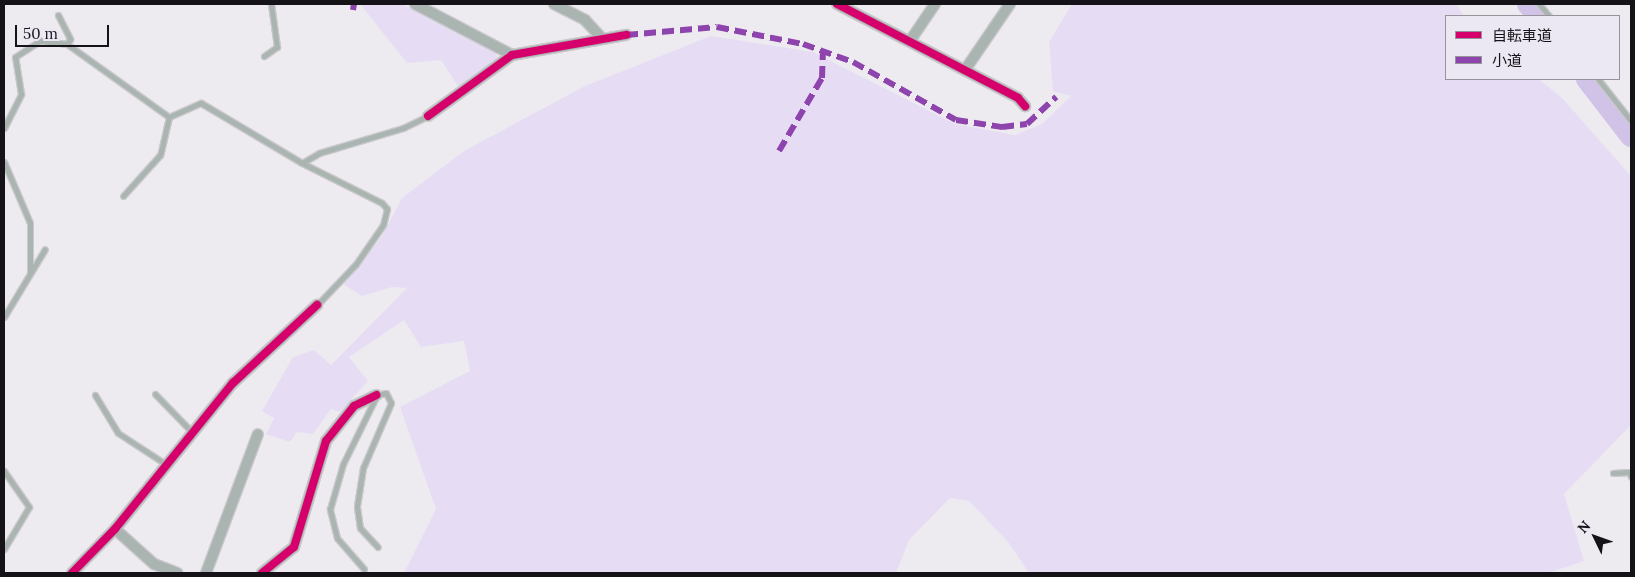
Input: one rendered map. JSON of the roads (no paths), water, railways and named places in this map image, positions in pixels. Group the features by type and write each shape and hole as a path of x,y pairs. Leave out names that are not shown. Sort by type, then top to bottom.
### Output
{"street":[{"path":"416,4 512,55"},
{"path":"554,4 591,24 601,38"},
{"path":"837,4 856,8 1025,106"},
{"path":"910,41 935,4"},
{"path":"965,70 1010,4"},
{"path":"428,116 512,55 626,35"},
{"path":"72,573 115,530 234,383 317,305"},
{"path":"262,573 294,547 326,441 354,406 377,395"},
{"path":"206,573 258,434"},
{"path":"115,530 154,564 177,573"}],"lane":[{"path":"264,56 277,47 271,4"},
{"path":"1539,4 1547,15"},
{"path":"58,15 70,39 67,44"},
{"path":"4,128 21,94 15,57 40,41 67,44 169,117"},
{"path":"1599,80 1631,121"},
{"path":"169,117 201,103 302,163 387,209 383,225 356,264 317,305"},
{"path":"302,163 319,153 403,128 428,116"},
{"path":"123,196 160,155 169,117"},
{"path":"4,162 30,223 30,272"},
{"path":"4,317 45,248"},
{"path":"364,569 337,538 330,509 342,464 377,395 386,393 391,403 364,468 357,507 360,528 378,547"},
{"path":"155,394 194,434"},
{"path":"95,395 118,433 167,465"},
{"path":"4,471 29,507 4,549"},
{"path":"1613,473 1629,472 1631,477"}],"waterway":[{"path":"1528,4 1537,15"},
{"path":"1588,80 1631,136"}]}
